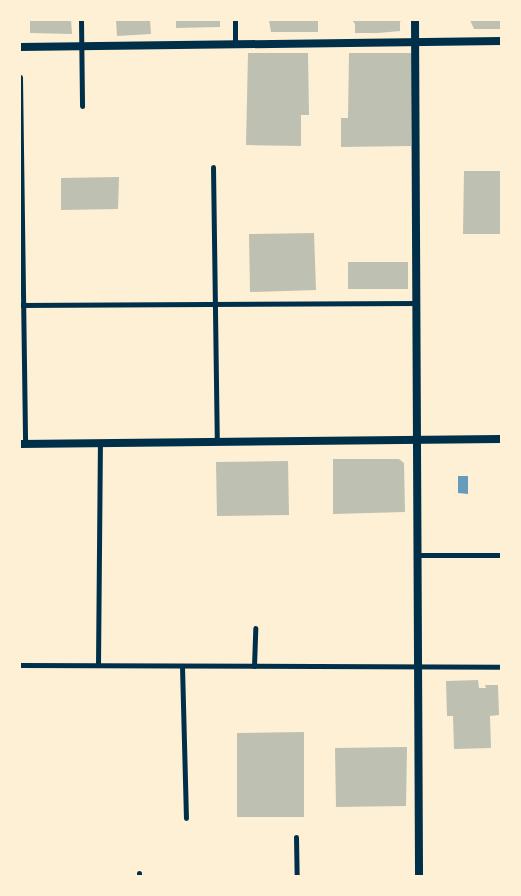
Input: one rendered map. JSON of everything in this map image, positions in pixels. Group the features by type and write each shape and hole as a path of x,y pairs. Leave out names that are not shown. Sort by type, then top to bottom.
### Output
{"street":[{"path":"81,20 82,106"},
{"path":"235,20 235,44"},
{"path":"415,20 419,876"},
{"path":"20,47 501,41"},
{"path":"20,77 23,444 501,439"},
{"path":"213,167 217,442"},
{"path":"21,305 416,303"},
{"path":"98,665 100,443"},
{"path":"418,555 501,555"},
{"path":"254,666 255,628"},
{"path":"20,665 501,666"},
{"path":"182,666 186,818"},
{"path":"296,837 297,876"}],"water":[{"path":"458,476 468,476 468,494 458,493"}],"building":[{"path":"30,20 71,20 72,34 30,33"},
{"path":"116,20 150,20 151,34 117,36"},
{"path":"176,20 220,20 220,27 176,28"},
{"path":"269,20 318,20 318,32 271,32"},
{"path":"352,20 402,20 400,22 400,31 355,33 355,24"},
{"path":"470,20 501,20 501,29 474,29"},
{"path":"248,53 308,53 309,115 301,115 301,146 246,145"},
{"path":"349,53 412,53 411,146 341,147 341,118 348,118"},
{"path":"464,171 501,171 501,234 463,234"},
{"path":"119,177 118,209 61,210 61,178"},
{"path":"314,233 316,290 250,292 249,234"},
{"path":"348,262 408,262 408,289 348,289"},
{"path":"333,459 399,459 404,463 405,512 333,514"},
{"path":"288,461 289,515 217,516 216,462"},
{"path":"478,680 479,688 486,688 485,685 498,685 499,715 490,716 491,748 454,749 453,716 447,716 446,681"},
{"path":"304,732 304,817 237,817 237,733"},
{"path":"407,747 406,806 336,807 335,748"}]}
